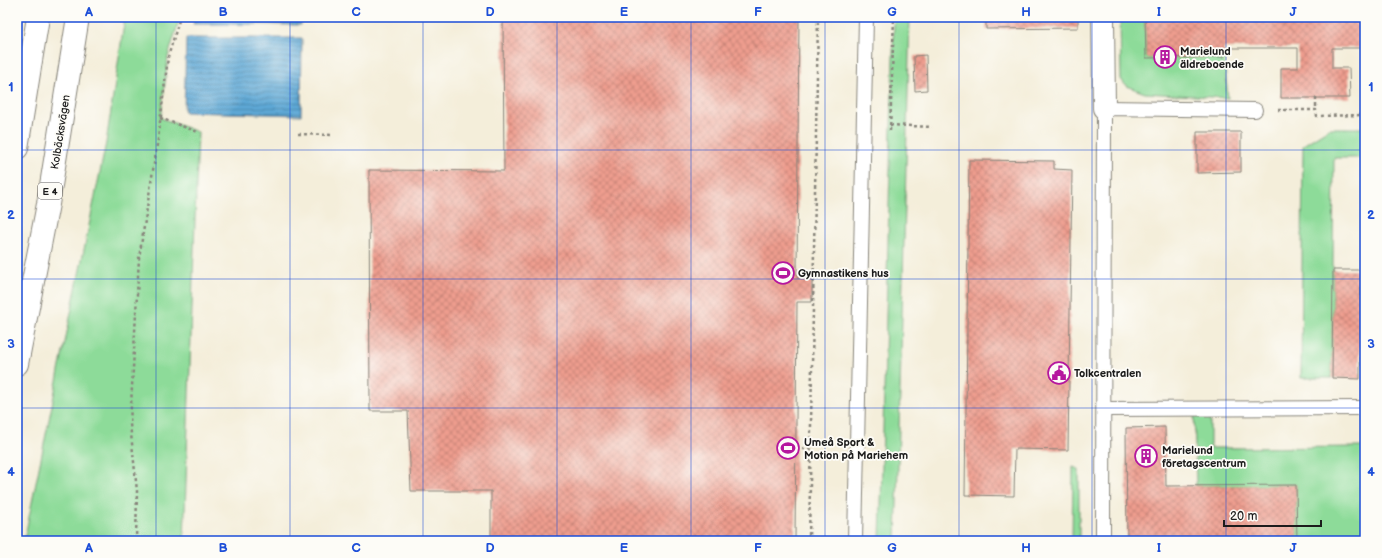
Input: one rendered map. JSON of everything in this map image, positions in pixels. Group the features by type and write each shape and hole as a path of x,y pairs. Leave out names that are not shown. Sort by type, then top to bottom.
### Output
{"main road":[{"path":"17,148 38,17"},
{"name":"Kolbäcksvägen","path":"17,364 48,204 78,17"},
{"path":"1103,17 1104,108"}],"lane":[{"path":"855,541 866,17"},
{"path":"1103,541 1104,108 1255,110"},
{"path":"1104,408 1365,408"}],"path":[{"path":"136,541 137,491 130,424 139,258 168,57 180,17"},
{"path":"809,541 818,17"},
{"path":"1316,98 1317,116 1365,115"},
{"path":"1255,110 1316,110"},
{"path":"160,118 198,132"},
{"path":"890,125 932,127"},
{"path":"298,134 333,135"},
{"path":"796,449 811,449"}],"green space":[{"path":"125,17 180,17 168,57 161,118 198,132 184,541 24,541 106,143"},
{"path":"894,17 910,17 896,541 880,541"},
{"path":"1120,17 1145,17 1146,58 1224,57 1228,98 1145,93 1126,86 1121,79"},
{"path":"1330,128 1365,128 1365,158 1334,158 1332,378 1301,378 1303,145"},
{"path":"1194,408 1210,408 1210,448 1365,447 1365,541 1297,541 1296,485 1196,486"},
{"path":"1073,467 1079,469 1079,541 1072,541"}],"water":[{"path":"195,17 301,17 301,25 193,24"},
{"path":"186,38 302,38 301,115 184,112"}],"building":[{"path":"503,17 799,17 797,278 812,278 812,302 797,302 795,541 491,541 491,491 411,491 408,411 370,411 369,170 504,171"},
{"path":"986,17 1078,17 1078,28 986,29"},
{"name":"Marielund äldreboende","path":"1145,17 1365,17 1365,48 1332,48 1332,68 1349,68 1350,98 1281,98 1281,68 1298,68 1298,48 1224,48 1224,57 1146,58"},
{"path":"926,55 927,90 915,91 914,56"},
{"path":"1197,132 1241,132 1241,172 1197,173"},
{"path":"969,160 1054,161 1054,169 1072,170 1068,450 1015,449 1014,496 965,495"},
{"path":"1333,270 1361,270 1360,379 1332,378"},
{"name":"Marielund företagscentrum","path":"1165,427 1166,486 1296,485 1297,541 1127,541 1126,428"}],"place":[{"name":"Marielund äldreboende","path":"1165,57"},
{"name":"Gymnastikens hus","path":"783,273"},
{"name":"Tolkcentralen","path":"1059,373"},
{"name":"Umeå Sport & Motion på Mariehem","path":"788,448"},
{"name":"Marielund företagscentrum","path":"1146,456"}]}
